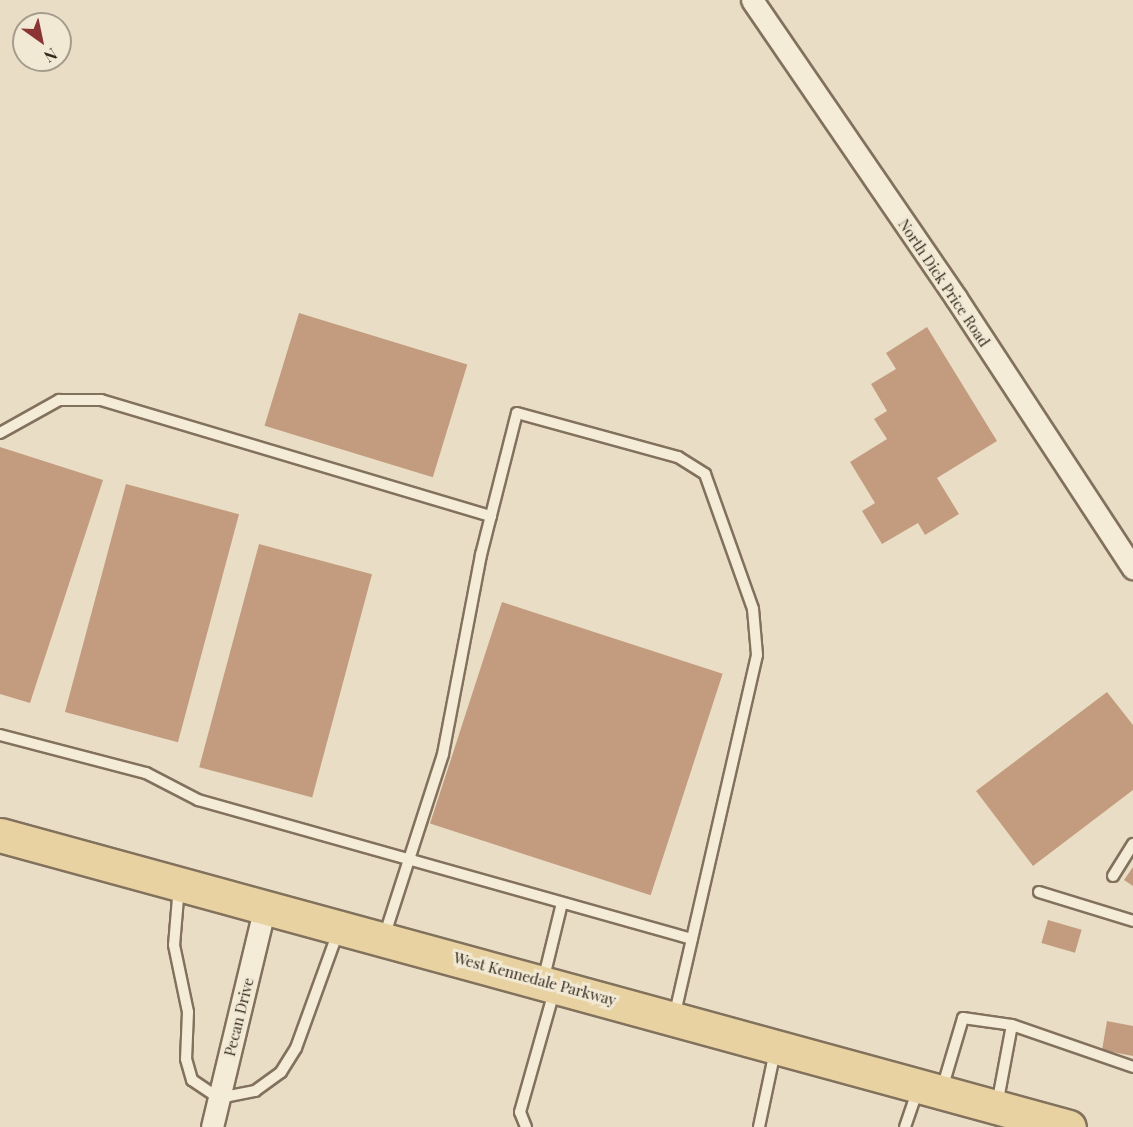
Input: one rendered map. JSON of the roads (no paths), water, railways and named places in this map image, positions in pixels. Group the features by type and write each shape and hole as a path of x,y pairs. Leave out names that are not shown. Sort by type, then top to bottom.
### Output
{"main road":[{"name":"West Kennedale Parkway","path":"0,835 549,983 1058,1126"}],"street":[{"name":"North Dick Price Road","path":"752,0 956,298 1133,568"},
{"name":"Pecan Drive","path":"212,1127 265,907"}],"lane":[{"path":"0,433 59,400 101,400 491,516"},
{"path":"384,938 406,860 443,754 491,516 517,413 678,457 705,474 753,609 757,655 674,1018"},
{"path":"0,735 146,772 198,800 692,939"},
{"path":"1113,876 1133,844"},
{"path":"180,884 174,945 188,1011 186,1059 192,1080 219,1098 255,1091 281,1072 296,1048 340,926"},
{"path":"1039,892 1133,921"},
{"path":"526,1127 520,1112 549,983 562,903"},
{"path":"905,1127 930,1089 963,1018 1012,1025 1133,1067"},
{"path":"997,1107 1012,1025"},
{"path":"759,1127 776,1046"}]}
